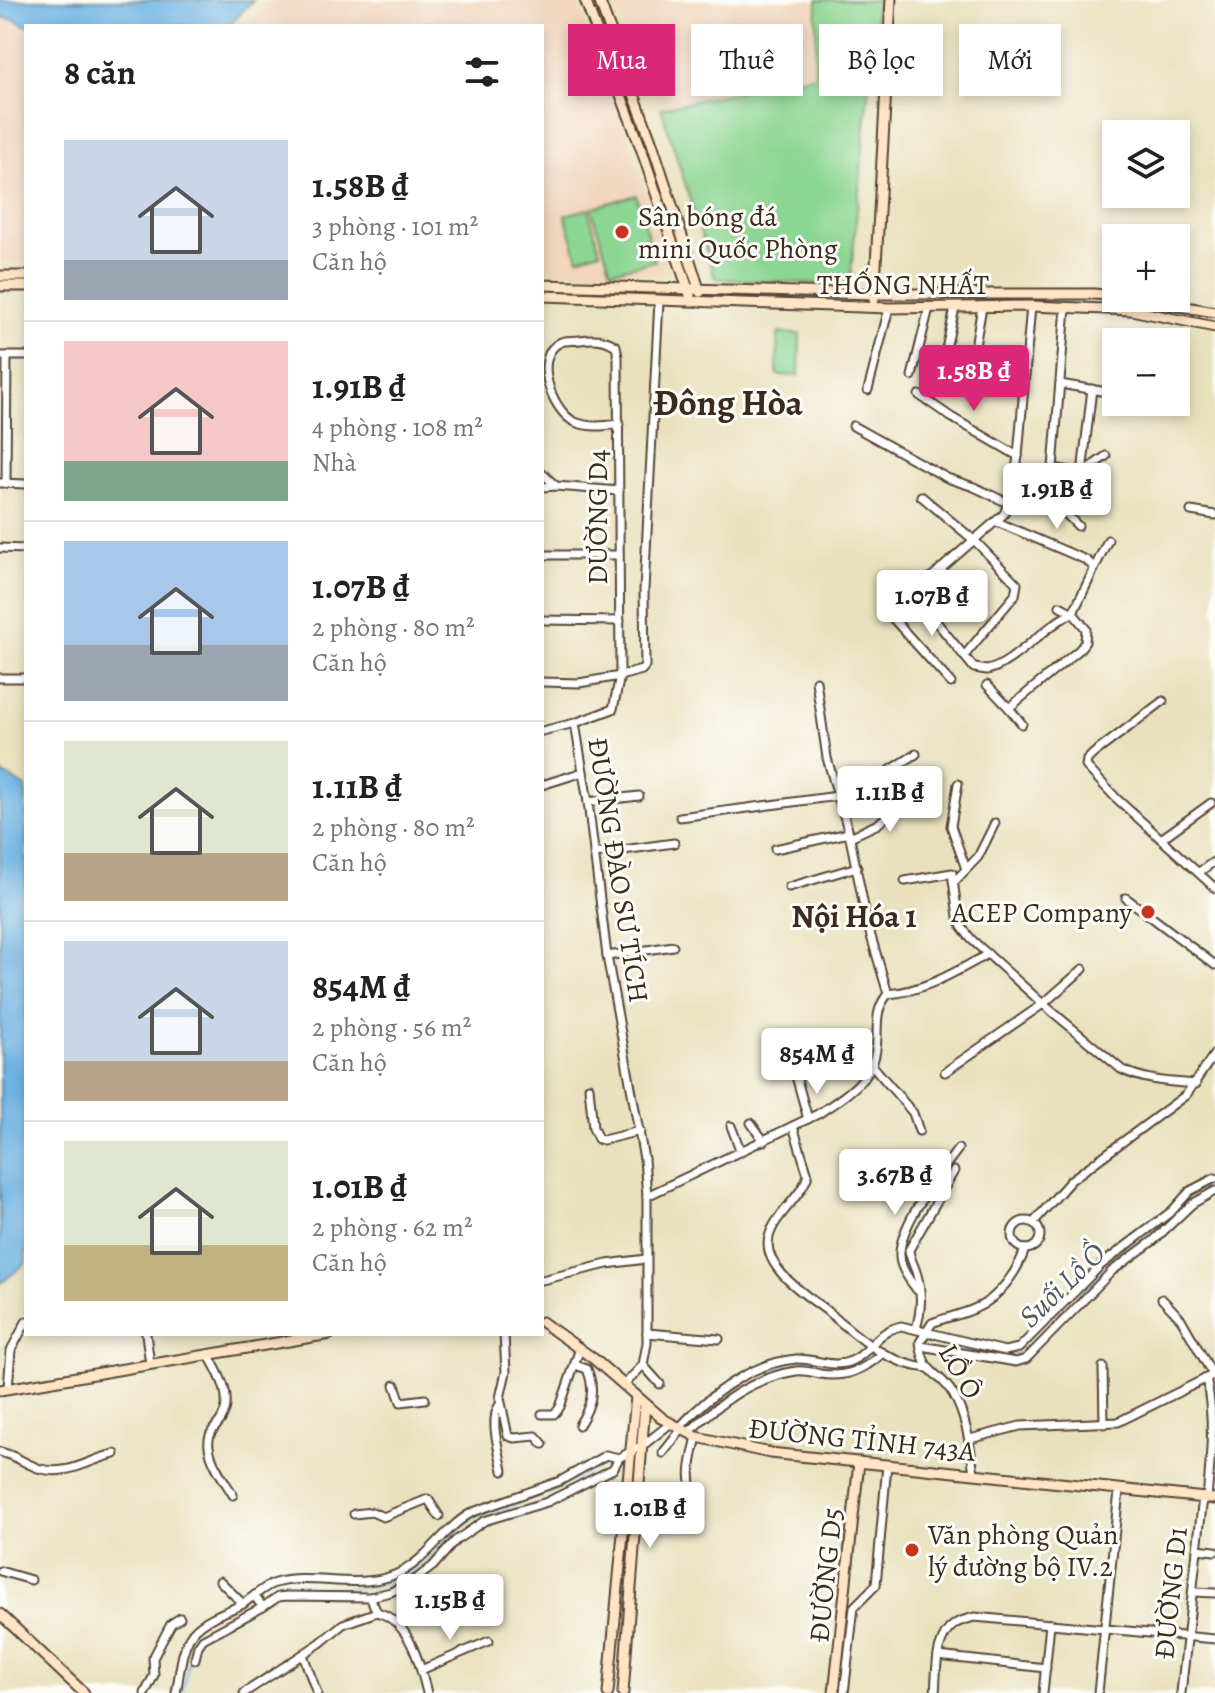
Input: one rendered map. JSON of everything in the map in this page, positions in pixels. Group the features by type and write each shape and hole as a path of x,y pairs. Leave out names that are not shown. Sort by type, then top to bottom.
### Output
{"main road":[{"path":"585,0 595,24"},
{"path":"599,0 609,24"},
{"path":"873,307 891,0"},
{"path":"622,96 692,301"},
{"path":"636,96 704,302"},
{"path":"641,148 652,143"},
{"path":"0,276 24,276"},
{"name":"THỐNG NHẤT","path":"544,285 874,294 1102,296"},
{"path":"0,286 24,286"},
{"name":"THỐNG NHẤT","path":"544,296 889,308 1066,307 1131,310 1215,327"},
{"path":"1190,308 1215,312"},
{"name":"ĐƯỜNG TỈNH 743A","path":"544,1323 580,1348 645,1404 683,1430 770,1453 1208,1498"},
{"path":"4,1389 318,1336"},
{"path":"608,1693 636,1396"},
{"path":"623,1693 645,1404"},
{"name":"ĐƯỜNG D5","path":"834,1693 859,1462"},
{"path":"0,1614 84,1693"}],"street":[{"name":"ĐƯỜNG ĐÀO SƯ TÍCH","path":"643,1365 647,1333 647,1196 640,1131 607,956 575,723 613,709 620,676 642,670 645,662 644,590 659,301"},
{"path":"951,683 889,614 997,522 1008,503 1018,456 1031,306"},
{"path":"973,357 982,307"},
{"path":"1066,307 1053,468 1082,473 1106,456"},
{"path":"868,390 889,308"},
{"path":"912,376 929,308"},
{"path":"941,372 955,308"},
{"name":"DƯỜNG D4","path":"545,363 560,342 592,339 608,341 616,346 620,676"},
{"path":"24,356 3,356 3,483 24,484"},
{"path":"545,363 547,387 562,412 573,421 602,426 619,424"},
{"path":"1060,384 1102,391"},
{"path":"1082,473 1092,389"},
{"path":"919,395 1018,456"},
{"path":"853,426 947,478 1008,503"},
{"path":"544,475 556,486"},
{"path":"544,487 619,491"},
{"path":"1012,493 1055,503 1078,526"},
{"path":"921,496 975,541 1009,574 1017,587 1015,595 964,656"},
{"path":"1191,511 1215,515"},
{"path":"997,522 1086,560 1094,567"},
{"path":"916,597 974,668 987,670 1002,664 1062,617 1073,613 1108,540"},
{"path":"0,548 24,549"},
{"path":"544,555 619,555"},
{"path":"940,569 972,603"},
{"path":"1009,708 1085,642 1086,629 1073,613 1060,606"},
{"path":"544,620 620,621"},
{"path":"544,682 579,683 620,676"},
{"path":"0,678 24,678"},
{"path":"647,1196 808,1119 844,1097 872,1065 877,1048 878,1010 888,994 868,926 850,835 827,758 816,681"},
{"path":"987,685 1022,724"},
{"path":"1163,701 1093,754 1086,766 1215,888"},
{"path":"544,731 575,723"},
{"path":"680,817 839,799 916,754"},
{"path":"544,784 583,772"},
{"path":"958,784 951,826 966,869"},
{"path":"588,802 639,796"},
{"path":"775,849 850,835 878,824 904,800"},
{"path":"1161,839 1211,803"},
{"path":"955,881 983,850 995,823"},
{"path":"594,854 674,843"},
{"path":"1199,872 1215,861"},
{"path":"789,887 857,867"},
{"path":"905,881 950,872 955,881 962,927 1043,1004 1121,1069 1165,1081 1196,1084"},
{"path":"1126,898 1215,965"},
{"path":"607,956 673,946"},
{"path":"888,994 902,993 938,981 988,954"},
{"path":"945,1072 1043,1004 1083,969"},
{"name":"LỒ Ô","path":"1033,1223 1071,1180 1186,1095 1215,1053"},
{"path":"872,1065 913,1113 919,1131"},
{"path":"769,1071 788,1066 794,1069 808,1119"},
{"path":"589,1087 593,1128 598,1139 640,1131"},
{"path":"751,1123 764,1141"},
{"path":"731,1126 741,1152"},
{"path":"793,1126 808,1175 769,1237 771,1251 788,1283 876,1349 911,1366 927,1368"},
{"path":"918,1292 900,1261 905,1231 958,1149"},
{"path":"921,1336 917,1275 909,1250 954,1171"},
{"path":"921,1336 1005,1351 1019,1348 1101,1265 1172,1211 1190,1191 1215,1178"},
{"path":"663,1453 692,1414 735,1380 795,1359 849,1374 862,1370 886,1329 901,1326 921,1336 1016,1362 1026,1359 1112,1271 1153,1241 1192,1204 1215,1191"},
{"name":"LỒ Ô","path":"974,1473 970,1439 950,1389 927,1368 921,1336 932,1323 979,1308 1019,1266 1025,1249 1035,1245 1039,1237 1038,1228 1033,1223 1023,1221 1013,1230 1015,1243 1025,1249"},
{"path":"544,1280 607,1264 646,1259"},
{"name":"ĐƯỜNG D1","path":"1162,1299 1181,1319 1211,1376 1214,1414 1208,1498 1197,1549 1181,1693"},
{"path":"4,1389 11,1350 24,1326"},
{"path":"647,1333 719,1339"},
{"path":"146,1336 150,1364"},
{"path":"504,1336 506,1372 500,1403 508,1436"},
{"path":"542,1414 558,1412 580,1348"},
{"path":"195,1659 203,1639 246,1618 278,1597 370,1597 391,1592 416,1579 433,1566 455,1541 484,1521 547,1502 613,1469 619,1458 640,1446 683,1430 752,1385 800,1370 825,1369 876,1349"},
{"path":"208,1354 222,1381 225,1396 222,1419 211,1433 209,1446 233,1495"},
{"path":"575,1365 587,1369 593,1388 579,1425"},
{"path":"625,1384 643,1365 660,1384"},
{"path":"1103,1367 1104,1424"},
{"path":"970,1439 1020,1426 1118,1422 1211,1376"},
{"path":"395,1385 401,1402 425,1399"},
{"path":"500,1403 495,1419 503,1471"},
{"path":"683,1430 691,1492 700,1508"},
{"path":"498,1441 508,1436 536,1436 543,1444"},
{"path":"0,1452 39,1468 60,1470 83,1466 115,1454"},
{"path":"176,1693 187,1645 194,1630 255,1597 274,1583 377,1580 404,1571 461,1518 560,1481 606,1455 619,1458"},
{"path":"844,1693 854,1607 876,1585 887,1465"},
{"path":"1098,1693 1119,1491"},
{"path":"354,1514 372,1512 383,1517 428,1499 433,1502 439,1516"},
{"path":"1197,1549 1215,1551"},
{"path":"0,1571 31,1580"},
{"path":"220,1581 243,1604"},
{"path":"1193,1592 1215,1593"},
{"path":"255,1597 263,1606"},
{"path":"370,1597 377,1612"},
{"path":"244,1693 303,1655 343,1624 377,1612 387,1615 400,1626 421,1670 427,1693"},
{"path":"935,1693 942,1640 954,1624 974,1617 1215,1639"},
{"path":"145,1693 154,1675 153,1658 171,1624 180,1618"},
{"path":"1043,1693 1050,1624"},
{"path":"421,1670 489,1641"},
{"path":"303,1655 317,1693"},
{"path":"938,1656 1046,1668"}],"shaded area":[{"path":"274,0 575,0 584,24 568,24 568,96 613,96 666,259 661,274 544,271 544,24 247,24"},
{"path":"612,0 813,0 813,73 803,75 803,24 691,24 691,96 706,96 660,106 655,96 675,96 675,24 623,24"},
{"path":"0,16 16,23 24,31 24,262 0,262"}],"green space":[{"path":"817,0 877,0 875,24 819,24 819,96 868,96 850,285 719,279 714,276 661,108 717,96 803,96 803,78 815,75"},
{"path":"636,195 655,261 611,271 591,208"},
{"path":"588,209 600,251 578,258 565,215"},
{"path":"778,333 800,334 799,376 777,375"}],"water":[{"path":"0,0 253,0 231,24 24,25 0,17"},
{"path":"0,772 24,786 24,1265 0,1284"}],"waterway":[{"name":"Suối Lồ Ồ","path":"1188,1197 1215,1182"},
{"name":"Suối Lồ Ồ","path":"878,1345 892,1334 906,1331 981,1352 1020,1354 1106,1268 1182,1205"},
{"name":"Suối Lồ Ồ","path":"702,1410 772,1370 798,1365 845,1369 873,1350"},
{"name":"Suối Lồ Ồ","path":"260,1600 279,1588 371,1588 402,1578 427,1562 459,1528 477,1517 554,1491 608,1462"},
{"name":"Suối Lồ Ồ","path":"182,1693 197,1634 255,1604"}],"place":[{"name":"Sân bóng đá mini Quốc Phòng","path":"622,232"},
{"name":"ACEP Company","path":"1148,912"},
{"name":"Văn phòng Quản lý đường bộ IV.2","path":"912,1550"}],"district":[{"name":"Đông Hòa","path":"728,402"},
{"name":"Nội Hóa 1","path":"854,916"}]}
